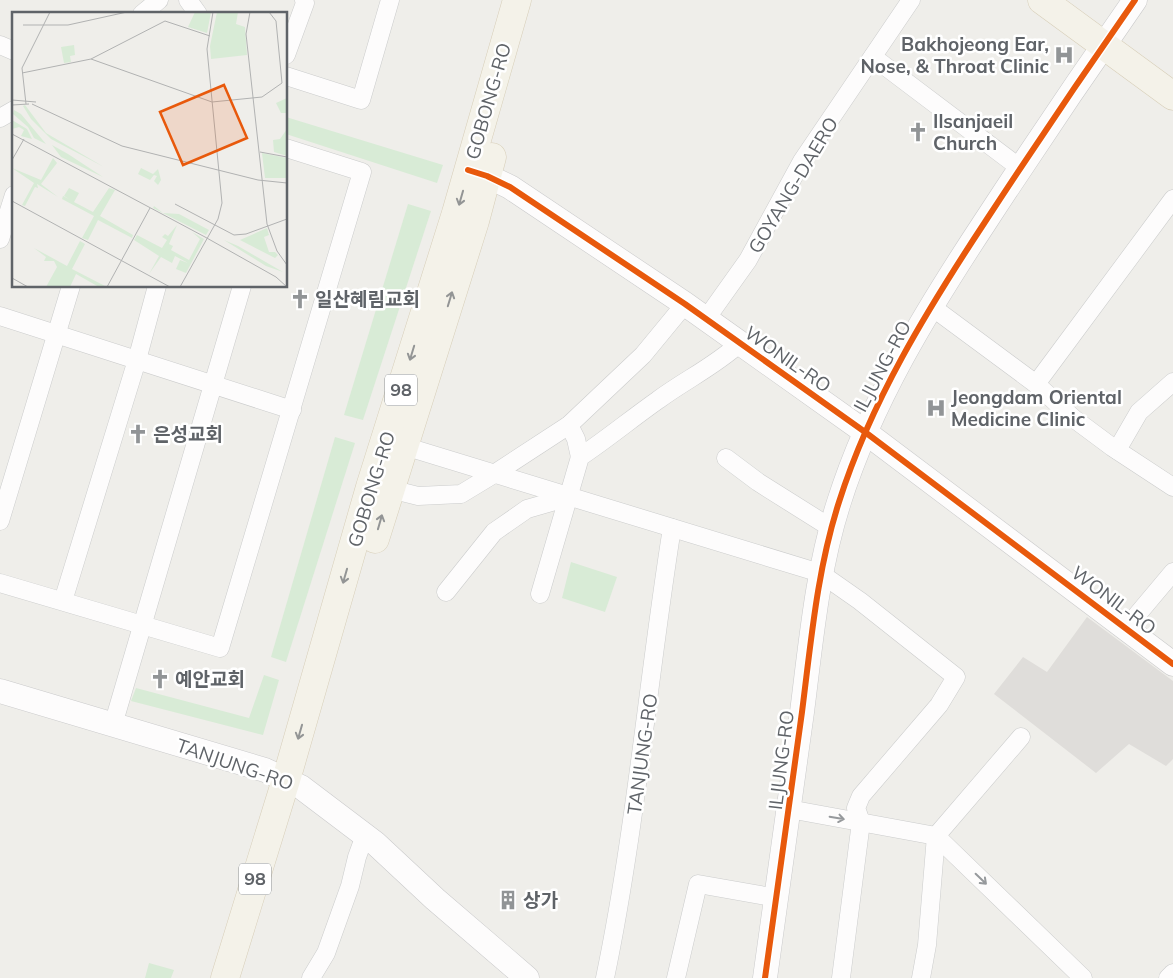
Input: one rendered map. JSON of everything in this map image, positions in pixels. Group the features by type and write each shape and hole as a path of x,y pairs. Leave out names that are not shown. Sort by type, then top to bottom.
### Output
{"main road":[{"name":"GOBONG-RO","path":"224,978 294,784 310,763 390,489 475,221 478,173 518,0"},
{"name":"GOBONG-RO","path":"242,978 370,487 478,173 530,0"},
{"path":"1042,0 1173,77"},
{"path":"1071,0 1109,39 1173,96"}],"street":[{"path":"144,12 159,0"},
{"path":"188,0 197,12"},
{"path":"288,50 305,3 304,0"},
{"path":"288,77 361,100 390,0"},
{"name":"GOYANG-DAERO","path":"706,319 748,260 802,161 911,0"},
{"name":"ILJUNG-RO","path":"765,978 820,573 831,528 847,477 865,432 896,369 956,265 1135,0"},
{"path":"0,45 12,50"},
{"path":"874,57 1020,168"},
{"path":"0,118 12,111"},
{"path":"0,582 220,648 362,172 288,149"},
{"name":"WONIL-RO","path":"478,173 510,187 685,304 865,432 1173,664"},
{"path":"1036,384 1173,199"},
{"path":"0,239 12,201"},
{"path":"0,521 70,288"},
{"path":"63,601 156,288"},
{"path":"113,725 241,288"},
{"path":"390,489 418,496 461,494 494,474 569,425 643,355 685,304"},
{"path":"932,307 1036,384 1073,418 1173,487"},
{"path":"0,316 292,410"},
{"path":"580,457 615,434 659,400 724,357 740,343"},
{"path":"1117,450 1139,412 1173,382"},
{"path":"540,594 580,457 576,439 569,425"},
{"path":"404,446 820,573 860,601 956,677 938,705 861,796 856,808 861,822 841,978"},
{"path":"726,458 758,482 831,528"},
{"path":"446,592 494,532 527,509 569,497"},
{"name":"TANJUNG-RO","path":"606,978 618,917 636,797 672,528"},
{"path":"1126,628 1173,572"},
{"name":"TANJUNG-RO","path":"0,691 265,770 294,784 365,835 527,978"},
{"path":"921,978 927,945 936,836 1022,737"},
{"path":"789,809 936,836 1082,978"},
{"path":"311,978 329,945 350,886 356,858 365,835"},
{"path":"676,978 698,884 776,898"},
{"path":"1168,978 1173,973"}],"shaded area":[{"path":"1087,617 1173,681 1173,759 1166,766 1129,744 1096,773 994,694 1023,657 1047,672"}],"green space":[{"path":"288,118 443,165 437,183 288,135"},
{"path":"408,204 431,211 363,420 344,415"},
{"path":"335,437 355,443 286,662 271,657"},
{"path":"571,562 617,577 605,612 562,598"},
{"path":"264,675 279,680 263,735 131,701 136,688 249,718"},
{"path":"149,963 174,970 171,978 145,978"}],"cycle path":[{"path":"765,978 820,580 831,528 852,465 884,392 942,289 1041,138 1135,0"},
{"path":"468,170 487,176 510,187 685,304 865,432 1173,664"}],"place":[{"name":"Bakhojeong Ear, Nose, & Throat Clinic","path":"1064,55"},
{"name":"Ilsanjaeil Church","path":"918,132"},
{"name":"일산혜림교회","path":"300,299"},
{"name":"Jeongdam Oriental Medicine Clinic","path":"936,408"},
{"name":"은성교회","path":"138,434"},
{"name":"예안교회","path":"160,679"},
{"name":"상가","path":"508,900"}]}
